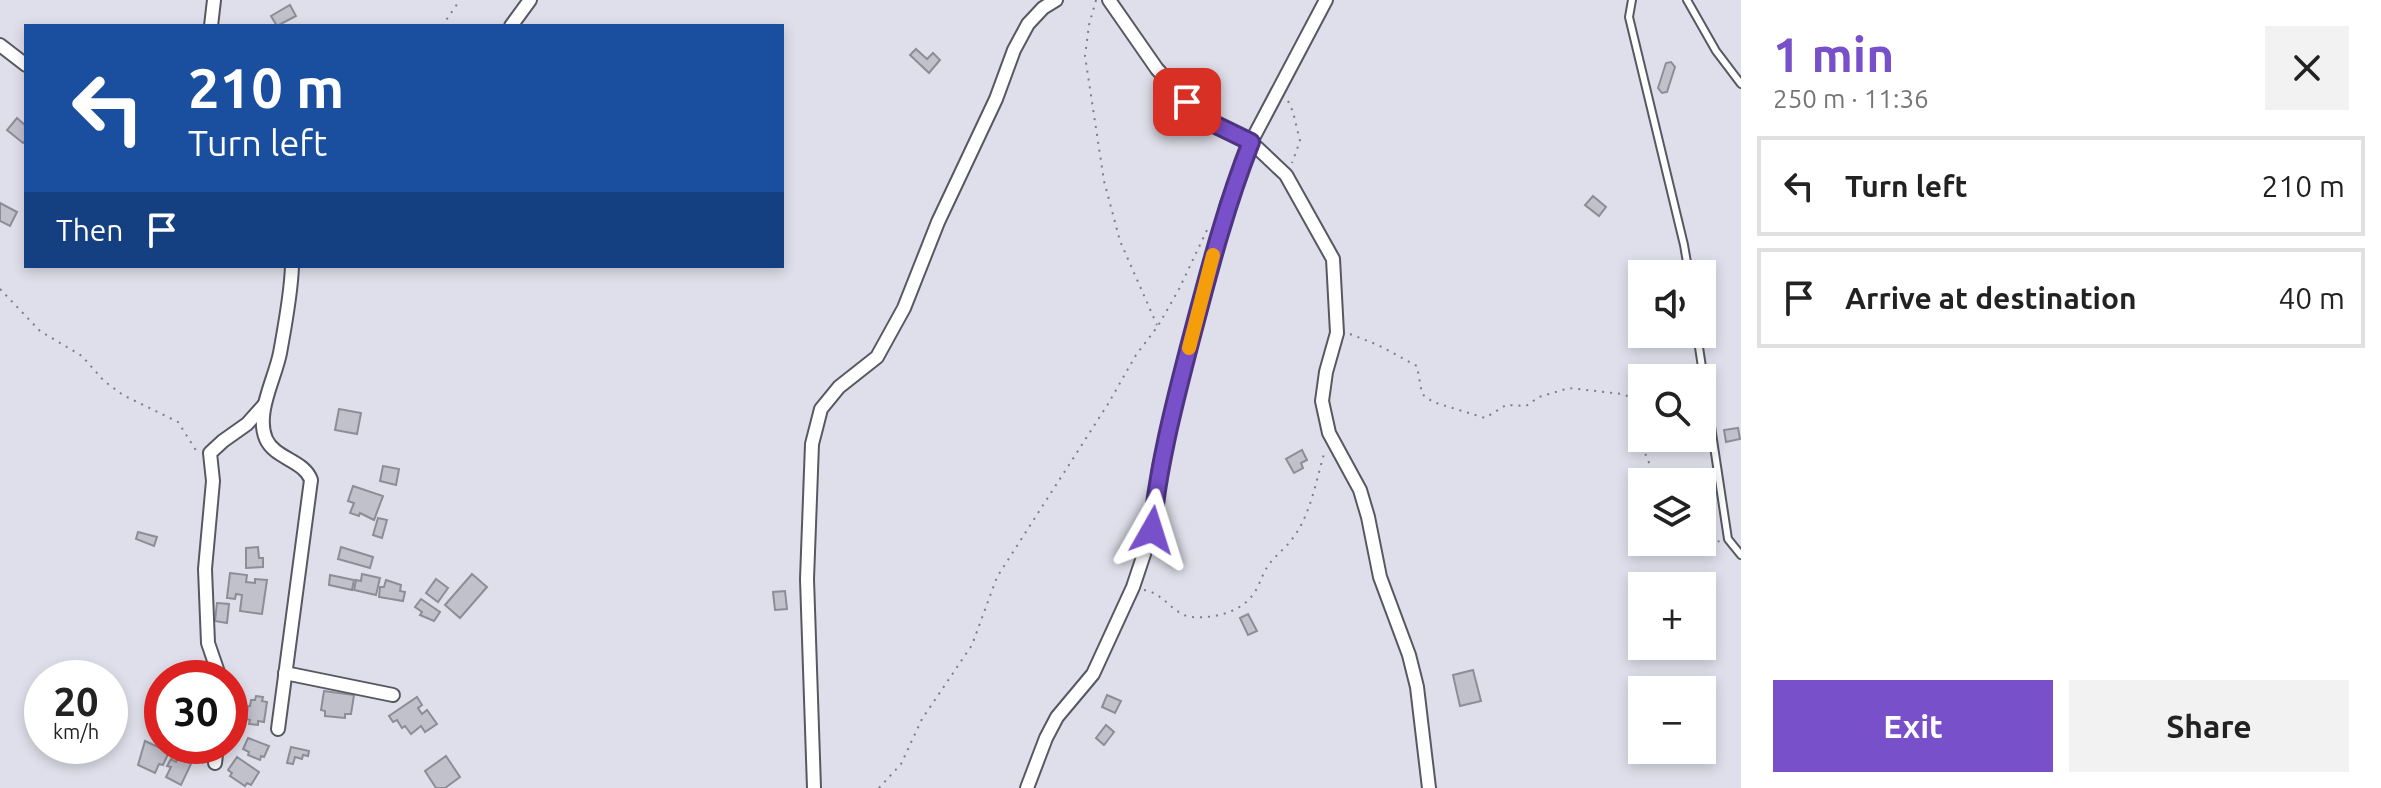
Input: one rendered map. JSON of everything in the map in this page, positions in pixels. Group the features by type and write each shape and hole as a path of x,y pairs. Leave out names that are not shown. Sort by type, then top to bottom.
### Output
{"street":[{"path":"211,24 214,0"},
{"path":"510,0 526,4 512,24"},
{"path":"814,788 807,579 812,444 821,409 839,387 877,357 904,308 938,222 996,99 1014,50 1028,24 1056,0"},
{"path":"1109,0 1157,69 1187,102 1214,124 1251,142 1286,175 1333,259 1337,333 1322,401 1329,433 1360,490 1380,577 1409,655 1417,687 1429,788"},
{"path":"1027,788 1057,717 1093,674 1133,587 1152,530 1159,467 1224,216 1251,142 1326,0"},
{"path":"0,45 24,63"},
{"path":"278,729 311,480 304,469 277,452 265,437 262,421 279,355 292,268"},
{"path":"214,660 208,643 205,569 213,481 210,453 247,424 266,403"},
{"path":"285,673 393,695"}],"lane":[{"path":"1632,0 1629,17 1687,260"},
{"path":"1687,0 1716,51 1741,84"},
{"path":"1699,348 1728,539 1741,555"}],"path":[{"path":"443,24 460,0"},
{"path":"1096,0 1085,56 1104,181 1120,241 1158,326"},
{"path":"1282,81 1300,141 1286,175"},
{"path":"879,788 901,764 922,719 972,645 997,577 1136,355 1158,326 1179,289 1204,232 1224,216"},
{"path":"0,289 40,331 82,356 104,381 123,395 178,422 199,455"},
{"path":"1337,333 1349,333 1408,359 1417,366 1422,394 1433,402 1485,418 1506,405 1526,406 1539,397 1569,388 1628,396"},
{"path":"1133,587 1155,592 1177,612 1191,617 1231,613 1244,604 1257,590 1260,578 1271,562 1297,533 1308,507 1329,433"},
{"path":"1716,542 1728,539"}],"building":[{"path":"290,5 296,16 276,24 271,16"},
{"path":"916,49 927,59 933,53 940,60 929,73 910,55"},
{"path":"1671,62 1675,67 1667,92 1662,93 1658,88 1666,63"},
{"path":"17,118 24,124 24,142 23,143 7,130"},
{"path":"1593,196 1606,207 1599,216 1585,205"},
{"path":"0,203 17,212 10,226 0,221"},
{"path":"339,409 361,413 357,434 335,430"},
{"path":"1738,428 1740,439 1726,442 1724,430"},
{"path":"1302,450 1307,460 1301,463 1303,468 1294,473 1286,459"},
{"path":"383,466 399,469 396,485 380,481"},
{"path":"353,486 383,496 374,520 360,513 359,516 350,513 354,503 348,501"},
{"path":"378,518 387,520 382,538 373,535"},
{"path":"138,532 157,537 154,546 136,539"},
{"path":"258,547 263,567 246,568 246,548"},
{"path":"341,547 373,557 370,568 338,559"},
{"path":"230,573 247,575 246,582 267,580 262,614 240,611 242,595 236,594 235,599 227,598"},
{"path":"362,574 380,578 376,595 354,590 356,580 361,581"},
{"path":"472,574 487,587 460,618 445,605"},
{"path":"330,575 354,580 352,590 329,585"},
{"path":"436,579 448,588 438,602 426,593"},
{"path":"386,580 401,585 400,591 405,592 403,601 379,597 380,587 384,587"},
{"path":"785,591 787,609 775,610 773,592"},
{"path":"421,599 440,612 434,621 420,615 422,612 415,607"},
{"path":"217,603 229,604 227,623 215,621"},
{"path":"1248,614 1257,631 1248,635 1240,618"},
{"path":"1473,670 1481,701 1460,706 1453,675"},
{"path":"324,691 354,695 351,714 345,714 345,718 325,716 325,711 321,710"},
{"path":"1107,695 1121,701 1115,713 1102,707"},
{"path":"256,696 263,697 262,701 267,702 264,722 258,721 258,725 249,724 248,720 248,706 251,700 255,700"},
{"path":"417,697 422,705 418,708 422,714 427,710 437,724 425,732 421,726 411,734 389,716"},
{"path":"1106,725 1114,732 1104,745 1096,738"},
{"path":"248,738 269,746 260,760 248,755"},
{"path":"144,744 144,764 159,764 155,773 138,765"},
{"path":"291,747 309,751 308,756 303,755 302,759 295,757 293,764 287,763"},
{"path":"446,756 460,777 445,788 436,788 425,771"},
{"path":"191,764 181,785 166,777 171,767 167,766"},
{"path":"232,764 247,764 259,772 251,785 247,783 245,786 230,776 232,773 228,770"}],"slow traffic":[{"path":"1189,348 1213,255"}],"route":[{"path":"1152,530 1159,467 1184,365 1227,204 1251,142 1214,124 1187,102"}]}
